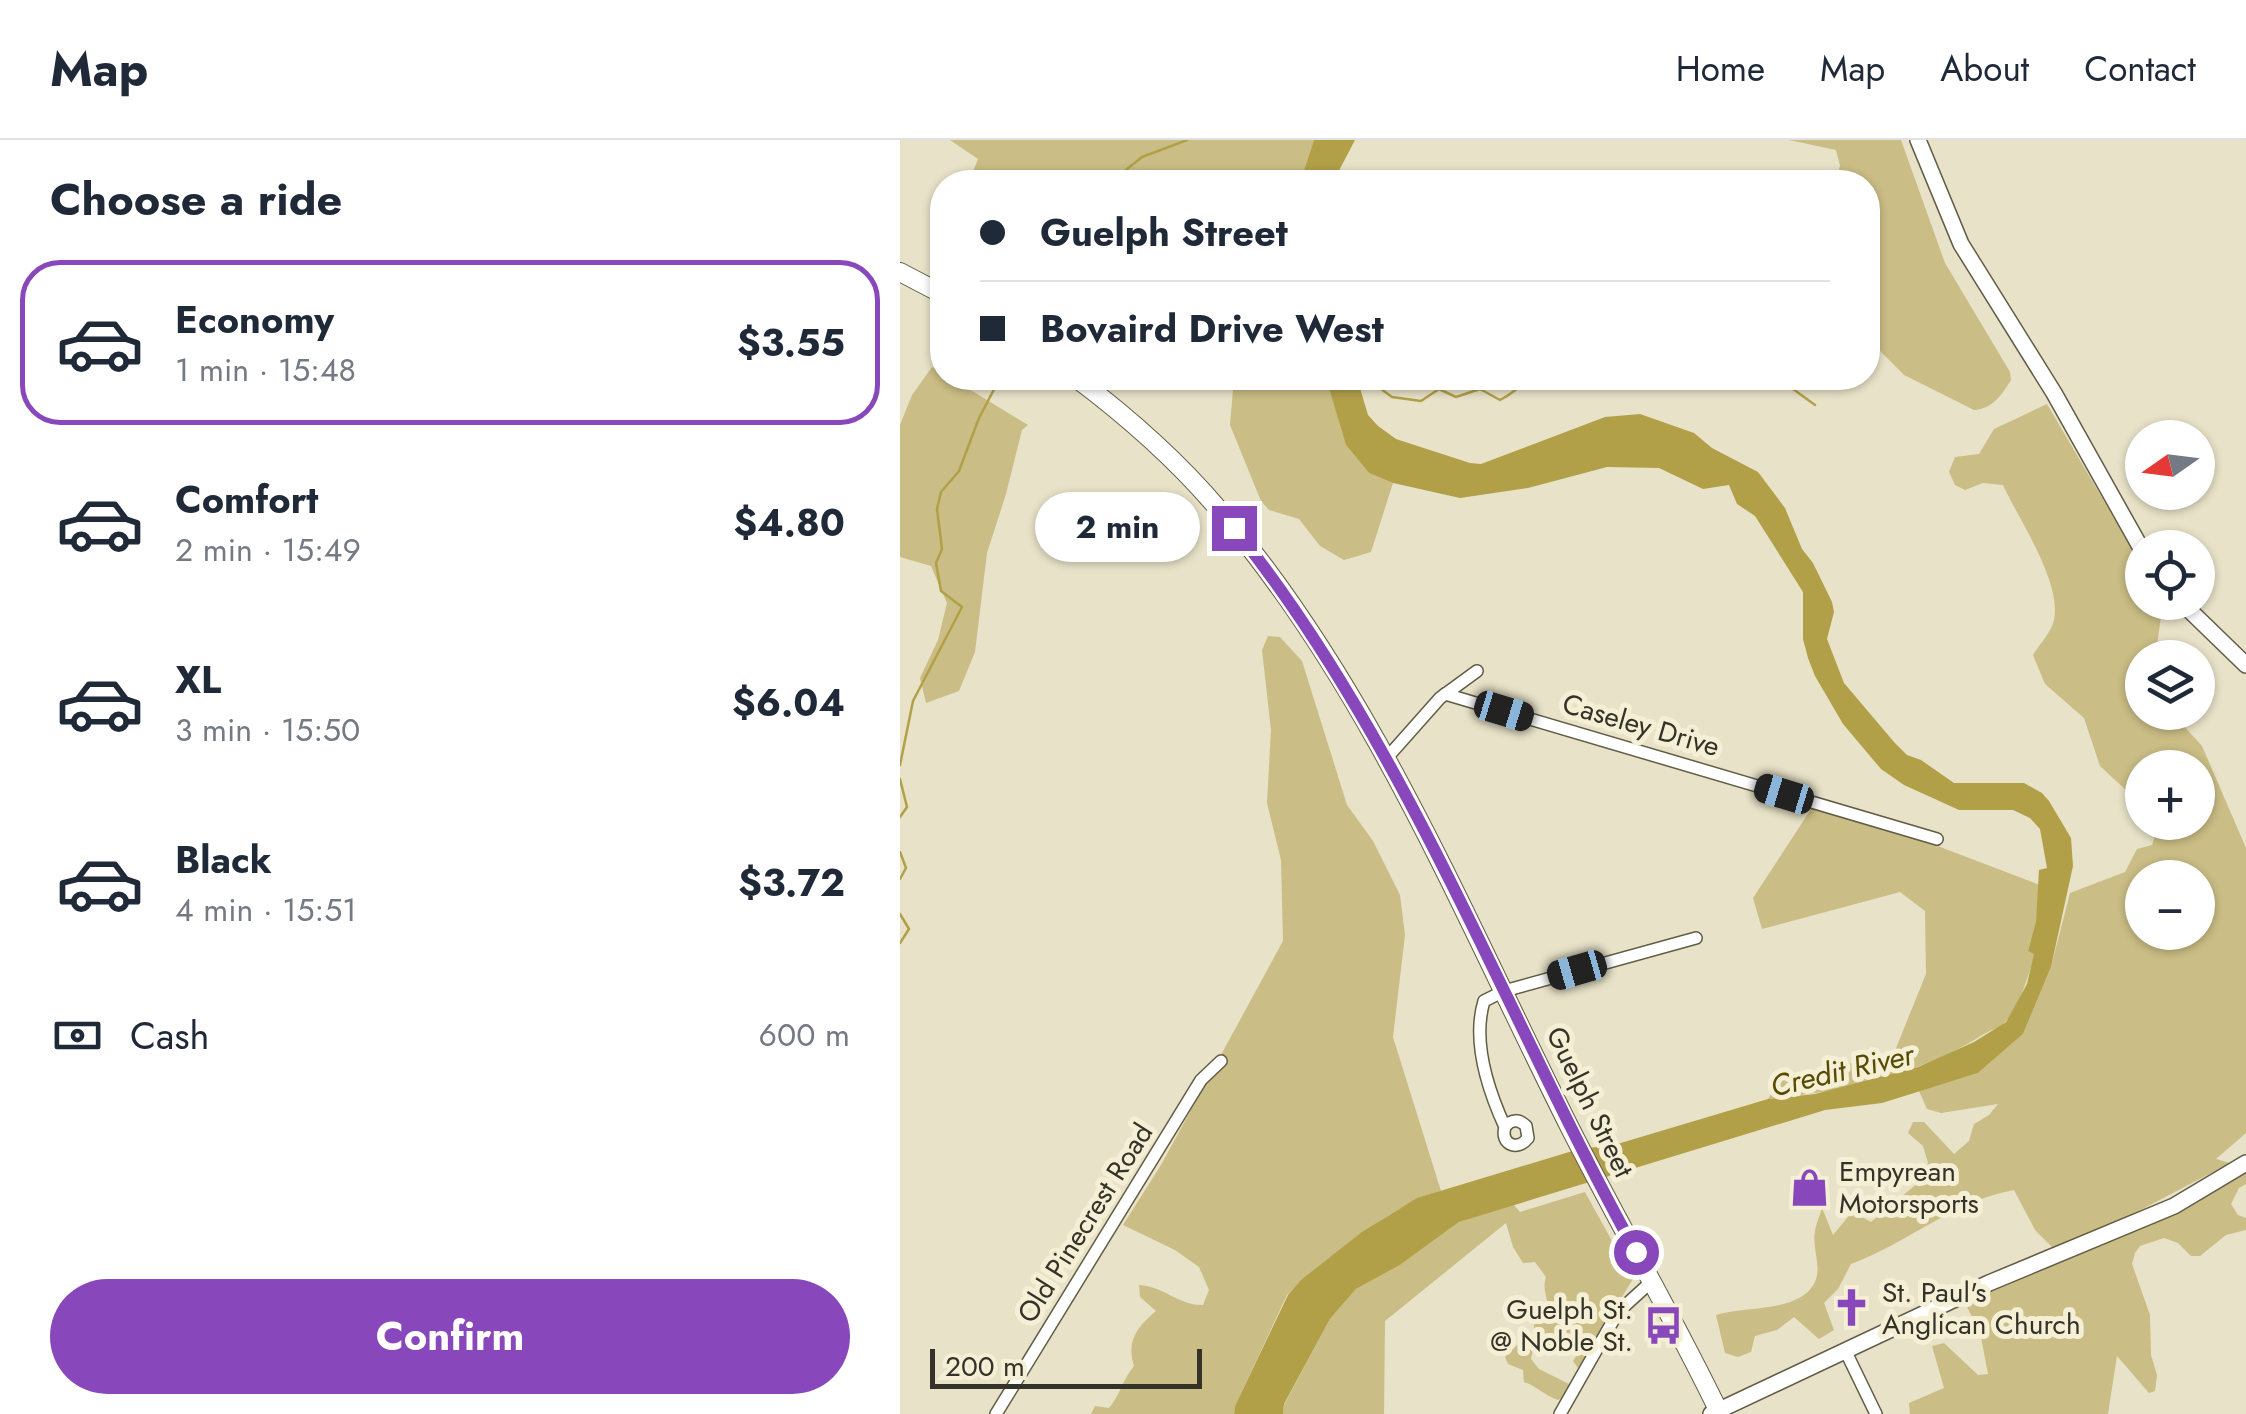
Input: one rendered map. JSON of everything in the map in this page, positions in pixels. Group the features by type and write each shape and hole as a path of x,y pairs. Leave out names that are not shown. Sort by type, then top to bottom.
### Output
{"main road":[{"path":"1918,140 1961,244 2054,393 2131,530"},
{"path":"900,272 930,288"},
{"name":"Guelph Street","path":"1092,390 1133,422 1218,508 1283,592 1324,654 1385,760 1716,1413"},
{"path":"2200,620 2246,664"},
{"path":"1716,1413 1989,1283 2183,1202 2246,1164"}],"street":[{"path":"1385,760 1446,694 1477,671"},
{"name":"Caseley Drive","path":"1446,694 1937,839"},
{"path":"1505,1127 1486,1074 1479,1017 1484,1001 1504,991 1696,938"},
{"name":"Old Pinecrest Road","path":"996,1414 1201,1080 1220,1061"},
{"path":"1560,1414 1618,1312 1652,1281"},
{"path":"1845,1350 1876,1414"}],"shaded area":[{"path":"950,140 1314,140 1304,170 974,170 978,159"},
{"path":"1314,140 1355,140 1339,170 1304,170"},
{"path":"1789,140 1901,140 1945,263 2010,372 2011,380 1992,404 1974,410 1904,375 1880,351 1880,170 1839,170 1836,150"},
{"path":"930,370 930,390 971,390 1028,425 1022,430 987,553 975,652 959,691 926,703 920,678 938,640 947,603 931,566 900,557 900,425 912,395"},
{"path":"1233,390 1330,390 1347,446 1369,473 1393,483 1371,552 1344,560 1320,546 1299,519 1269,510 1261,501 1230,425"},
{"name":"Credit River","path":"1330,390 1361,390 1368,415 1396,439 1470,463 1481,464 1605,417 1640,414 1694,433 1712,448 1758,472 1785,508 1802,549 1832,602 1834,612 1827,639 1844,683 1894,742 1907,755 1954,783 2024,783 2042,793 2071,838 2073,866 2051,967 2023,1034 1978,1073 1882,1103 1825,1110 1459,1222 1400,1265 1356,1289 1330,1319 1284,1404 1283,1414 1234,1414 1288,1295 1362,1232 1417,1198 1579,1149 1614,1145 1768,1099 1815,1094 1918,1067 1974,1042 2006,1022 2027,984 2034,954 2028,951 2036,921 2039,870 2047,868 2040,829 2030,818 2013,810 1959,810 1904,785 1881,769 1843,724 1808,658 1803,639 1803,592 1755,516 1737,504 1729,485 1703,489 1659,468 1607,467 1528,488 1460,498 1393,483 1369,473 1346,445"},
{"path":"2047,404 2125,537 2125,620 2161,620 2158,640 2125,640 2125,730 2187,730 2204,750 2125,750 2125,789 2100,766 2084,718 2045,684 2033,655 2053,624 2055,605 2038,551 2003,485 1983,483 1965,490 1955,485 1949,472 1955,457 1979,454 1994,429"},
{"path":"1268,636 1280,637 1302,661 1347,805 1373,841 1400,895 1405,935 1393,1037 1441,1191 1386,1217 1287,1295 1234,1414 1091,1414 1095,1406 1109,1408 1113,1403 1134,1366 1131,1349 1135,1335 1156,1311 1140,1297 1139,1285 1203,1305 1209,1290 1199,1267 1175,1250 1123,1225 1161,1165 1283,941 1281,860 1267,803 1271,730 1262,650"},
{"path":"2215,776 2246,848 2246,1133 2216,1159 2230,1163 2131,1215 2052,1247 2035,1230 2014,1190 1992,1195 1851,1264 1838,1289 1824,1303 1834,1330 1819,1339 1794,1317 1777,1330 1755,1336 1751,1352 1738,1357 1725,1353 1716,1315 1787,1303 1810,1290 1817,1274 1814,1237 1822,1208 1833,1235 1852,1212 1871,1222 1919,1182 1928,1163 1923,1146 1908,1133 1913,1122 1924,1122 1954,1154 1969,1141 1974,1124 1998,1104 1941,1113 1927,1109 1919,1091 1978,1073 2023,1034 2051,967 2070,893 2125,872 2125,950 2215,950 2215,860 2131,860 2137,849 2152,845 2154,840 2215,840"},
{"path":"1817,800 2040,885 2028,951 2035,953 2019,1000 1999,1027 1934,1060 1880,1079 1768,1099 1780,1080 1894,1053 1926,974 1925,911 1900,892 1762,929 1753,898"},
{"path":"2246,1169 2246,1184 2239,1188 2231,1204 2238,1215 2246,1218 2246,1230 2226,1235 2200,1256 2191,1256 2178,1243 2164,1238 2140,1246 2135,1253 2132,1264 2150,1315 2151,1355 2157,1375 2155,1391 2149,1393 2117,1356 2108,1414 1910,1414 1909,1403 1944,1388 1932,1346 1944,1343 1978,1375 1988,1374 1980,1332 1966,1305 1981,1294 2176,1212"},
{"path":"1585,1192 1633,1279 1578,1368 1573,1361 1585,1342 1578,1338 1557,1355 1543,1342 1534,1345 1531,1359 1539,1369 1569,1384 1564,1397 1558,1400 1524,1382 1523,1370 1508,1364 1505,1357 1532,1337 1535,1321 1547,1316 1548,1311 1546,1277 1535,1262 1523,1263 1506,1223 1385,1321 1384,1414 1283,1414 1284,1405 1330,1319 1356,1289 1400,1265 1459,1222 1513,1204 1520,1212"}],"waterway":[{"path":"1126,170 1142,157 1187,140"},
{"path":"900,765 913,701 962,607 941,591 936,563 942,549 937,509 941,492 959,471 994,390"},
{"path":"1382,390 1392,397 1421,401 1438,390"},
{"path":"1441,390 1456,397 1477,390"},
{"path":"1482,390 1500,400 1515,390"},
{"path":"1794,390 1815,405"},
{"path":"900,779 907,807 900,817"},
{"path":"900,852 906,868 900,879"},
{"path":"900,914 909,929 900,943"}],"place":[{"name":"Empyrean Motorsports","path":"1809,1187"},
{"name":"St. Paul's Anglican Church","path":"1852,1308"},
{"name":"Guelph St. @ Noble St.","path":"1663,1325"}],"route":[{"path":"1234,528 1303,621 1385,760 1636,1252"}]}
